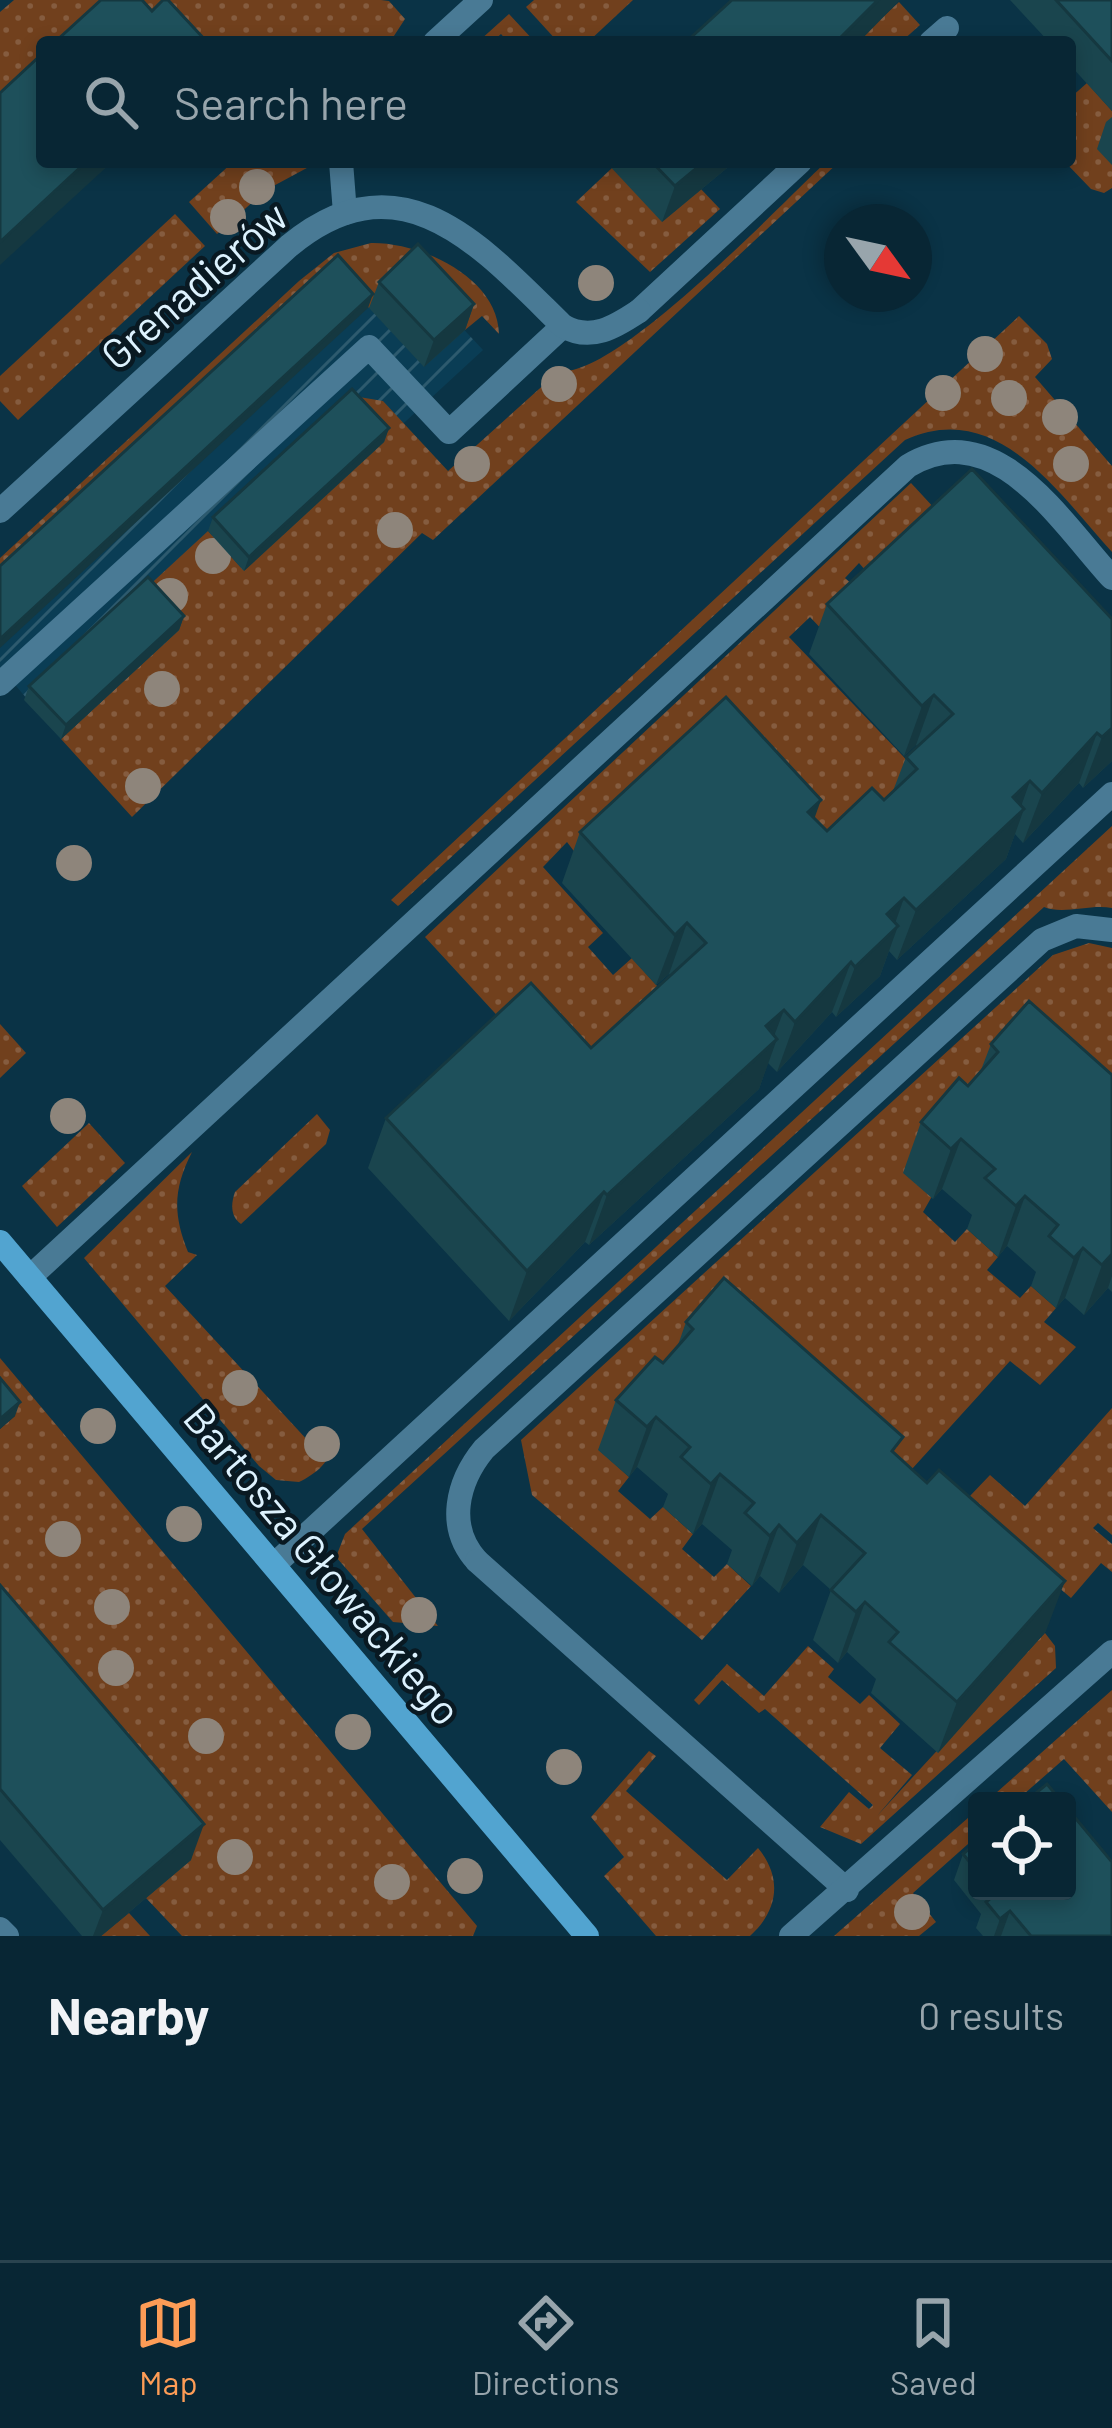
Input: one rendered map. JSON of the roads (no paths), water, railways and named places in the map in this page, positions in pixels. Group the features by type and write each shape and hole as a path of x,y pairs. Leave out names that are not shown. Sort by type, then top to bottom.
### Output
{"street":[{"path":"442,36 481,0"},
{"path":"341,168 345,213"},
{"path":"0,684 369,347 449,432 563,326 592,334 639,310 793,168"},
{"name":"Grenadierów","path":"0,511 289,246 345,213 397,208 436,216 479,244 563,326"},
{"path":"31,1277 908,466 946,449 992,458 1028,486 1112,578"},
{"path":"275,1564 1112,794"},
{"path":"847,1890 477,1561 459,1529 458,1500 474,1461 494,1439 1042,940 1076,926 1112,929"},
{"name":"Bartosza Głowackiego","path":"0,1242 275,1564 579,1933"},
{"path":"791,1936 1112,1652"},
{"path":"0,1929 7,1936"}]}
